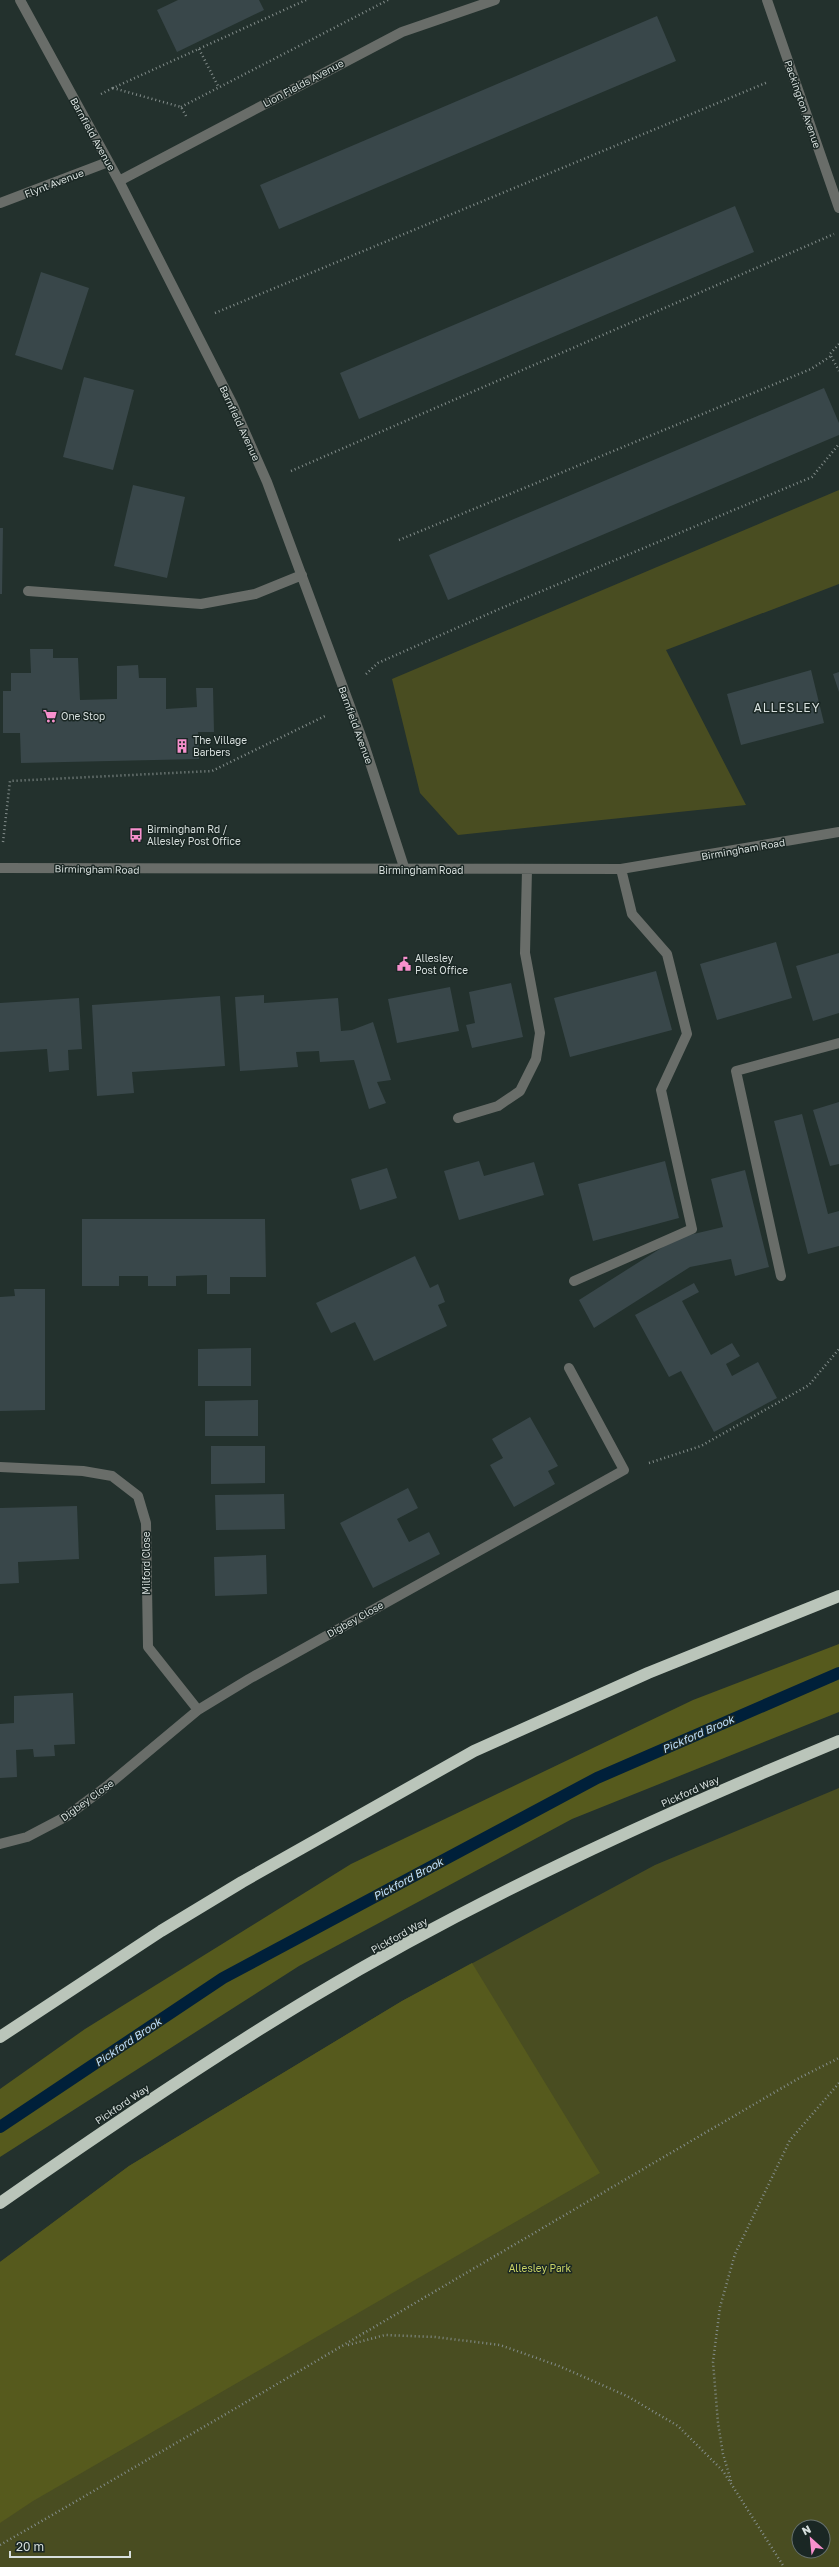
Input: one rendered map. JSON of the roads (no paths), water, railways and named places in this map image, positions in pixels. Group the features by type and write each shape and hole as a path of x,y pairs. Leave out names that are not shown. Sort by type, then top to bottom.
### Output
{"highway":[{"path":"0,2037 188,1914 474,1751 648,1674 839,1596"},
{"name":"Pickford Way","path":"0,2203 122,2118 226,2050 343,1980 451,1921 603,1843 744,1780 839,1741"}],"street":[{"name":"Barnfield Avenue","path":"20,0 119,181 233,405 267,482 302,575 345,693 405,870"},
{"name":"Lion Fields Avenue","path":"119,181 402,32 495,0"},
{"name":"Packington Avenue","path":"768,0 839,208"},
{"name":"Flynt Avenue","path":"0,203 108,162"},
{"path":"28,591 200,604 255,594 302,575"},
{"name":"Birmingham Road","path":"0,868 405,870 621,869 839,832"},
{"path":"574,1281 692,1229 661,1090 687,1034 667,954 632,914 621,869"},
{"path":"458,1118 498,1106 520,1091 536,1059 540,1033 525,953 527,870"},
{"path":"781,1276 736,1071 839,1043"},
{"name":"Digbey Close","path":"0,1844 27,1837 67,1816 107,1786 198,1710 249,1678 624,1470 569,1368"},
{"name":"Milford Close","path":"0,1467 83,1471 112,1476 138,1496 146,1523 148,1647 198,1710"}],"waterway":[{"name":"Pickford Brook","path":"0,2127 223,1978 597,1778 839,1673"}],"place":[{"name":"One Stop","path":"50,716"},
{"name":"The Village Barbers","path":"182,746"},
{"name":"Birmingham Rd / Allesley Post Office","path":"136,835"},
{"name":"Allesley Post Office","path":"404,964"}],"district":[{"name":"ALLESLEY","path":"787,708"}],"park label":[{"name":"Allesley Park","path":"540,2268"}]}
